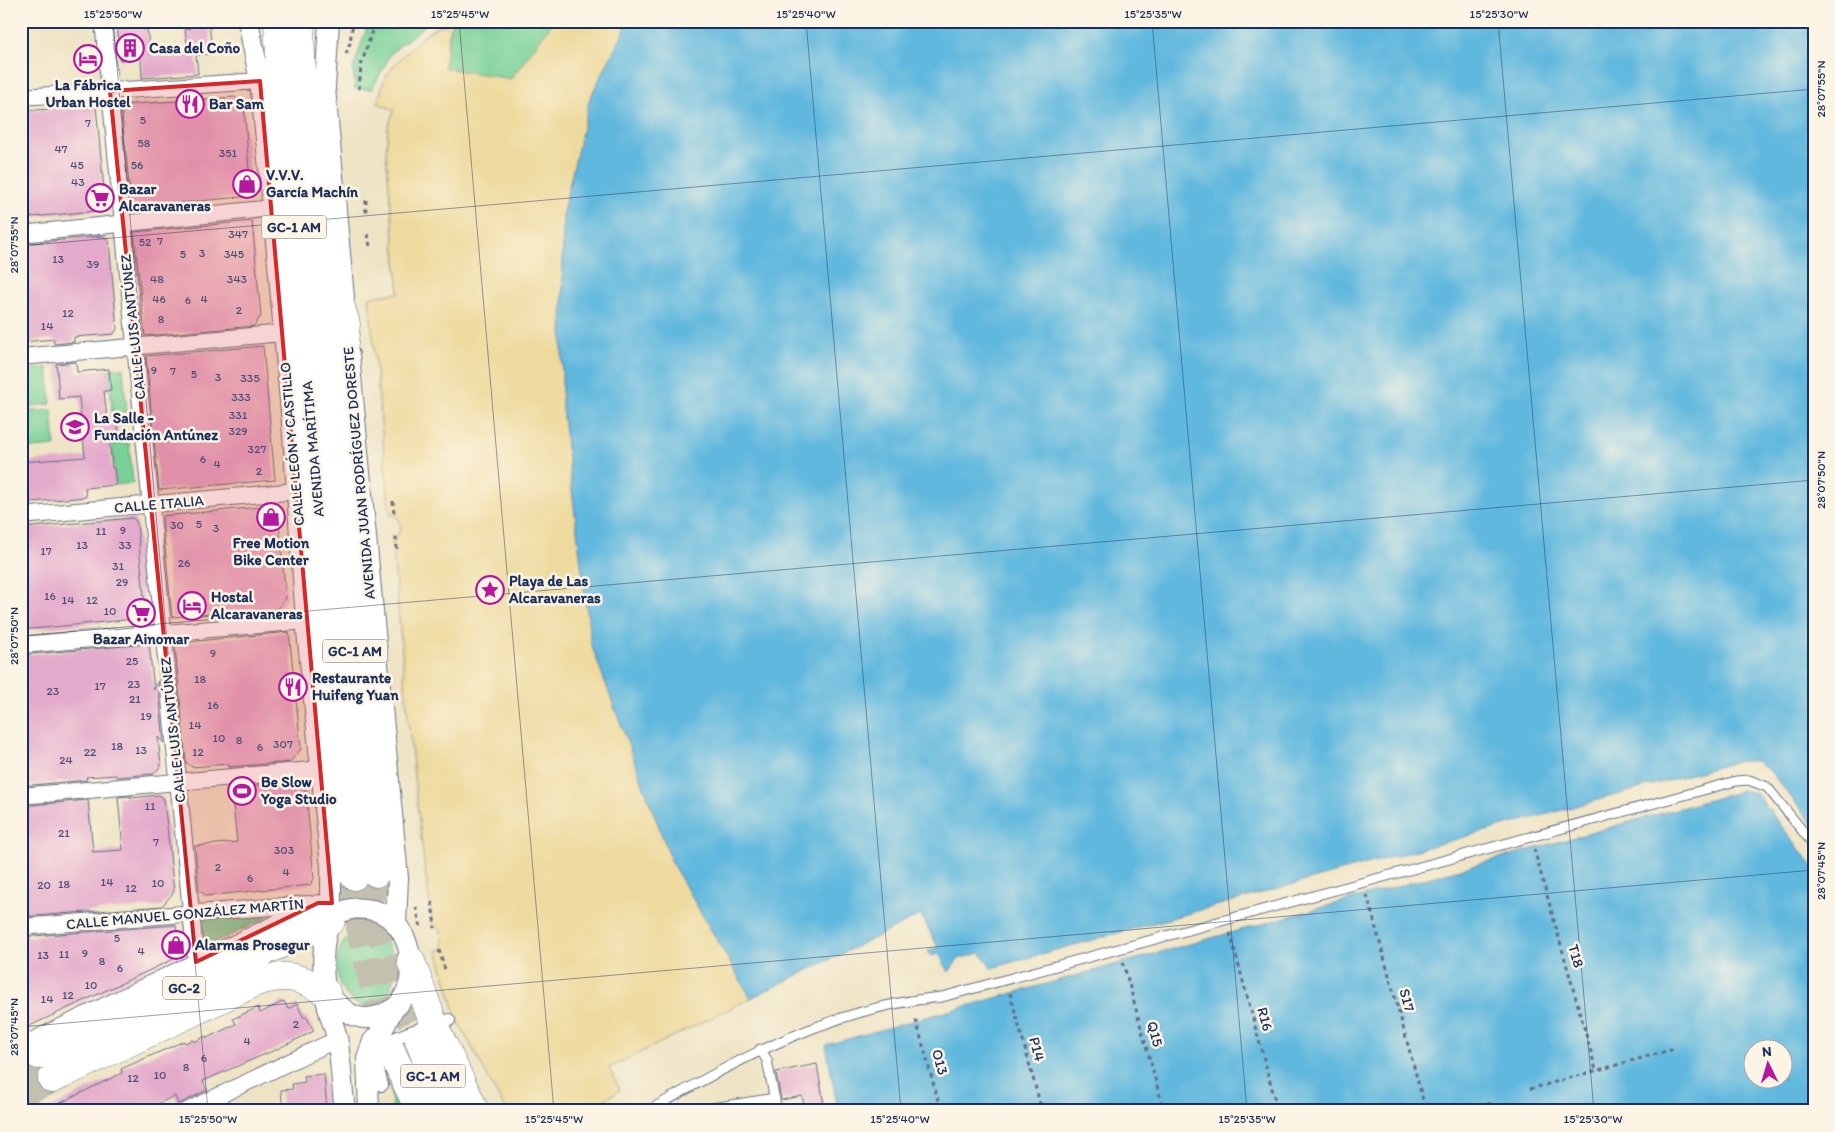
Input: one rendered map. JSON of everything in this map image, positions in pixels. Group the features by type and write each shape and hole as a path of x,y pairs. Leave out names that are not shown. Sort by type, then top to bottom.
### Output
{"highway":[{"name":"AVENIDA MARÍTIMA","path":"278,21 290,342 313,432"},
{"name":"AVENIDA MARÍTIMA","path":"300,21 302,68 317,230 313,432 354,872"},
{"path":"313,432 346,324 317,230"},
{"path":"290,342 298,390 313,432"},
{"name":"GC-2","path":"30,1051 332,909"},
{"path":"411,962 434,1028 475,1111"},
{"name":"GC-2","path":"52,1079 256,982 274,976 290,976 308,981 326,992"},
{"name":"GC-1 AM","path":"434,1028 438,1090 448,1111"},
{"name":"GC-1 AM","path":"391,1051 420,1111"}],"street":[{"name":"CALLE LUIS ANTÚNEZ","path":"103,21 196,962"},
{"path":"21,357 135,347 290,342 273,208 260,81 248,21"},
{"name":"AVENIDA JUAN RODRÍGUEZ DORESTE","path":"329,21 325,88 398,878 396,924"},
{"path":"21,98 260,81"},
{"path":"21,234 273,208"},
{"name":"CALLE LEÓN Y CASTILLO","path":"313,432 297,491 306,621 322,769 354,872 332,909"},
{"name":"CALLE ITALIA","path":"21,516 297,491"},
{"path":"21,645 306,621"},
{"path":"21,796 322,769"},
{"path":"332,909 324,947 324,978 327,1004 337,1036 344,1111"},
{"path":"30,1051 196,962 332,909 376,910 396,924 404,935 411,962 408,988 401,1002 393,1009 373,1019 356,1017 343,1010 326,992"},
{"name":"CALLE MANUEL GONZÁLEZ MARTÍN","path":"21,928 191,913 332,909"},
{"path":"369,1111 367,1059 373,1041 382,1031 393,1009"},
{"path":"382,1085 377,1060 381,1047 392,1040 434,1028"},
{"path":"190,1110 327,1044 337,1036"}],"lane":[{"path":"648,1111 711,1074 760,1049 827,1023 910,999 942,997 1736,781 1755,781 1767,787 1814,845"},
{"path":"760,1049 768,1060 778,1111"},
{"path":"693,1111 776,1098"}],"path":[{"path":"358,89 361,66 375,21"},
{"path":"366,198 366,212"},
{"path":"368,234 370,247"},
{"path":"393,501 394,514"},
{"path":"396,536 397,552"},
{"name":"T18","path":"1534,849 1596,1070"},
{"name":"S17","path":"1367,895 1426,1111"},
{"path":"432,902 435,928"},
{"name":"R16","path":"1230,933 1278,1111"},
{"path":"439,950 445,970"},
{"name":"Q15","path":"1123,962 1164,1111"},
{"name":"P14","path":"1010,993 1042,1111"},
{"name":"O13","path":"916,1020 941,1111"},
{"path":"1530,1089 1674,1049"},
{"path":"1464,1111 1491,1103"}],"highlighted area":[{"path":"260,81 332,903 318,903 196,962 110,91"}],"green space":[{"path":"369,21 430,21 392,52 372,89 355,89 353,69"},
{"path":"452,21 554,21 511,79 444,68"},
{"path":"48,368 51,404 21,407 21,370"},
{"path":"123,368 127,412 112,413 109,369"},
{"path":"52,410 55,446 21,449 21,412"},
{"path":"129,443 133,483 116,485 112,444"},
{"path":"267,915 266,918 212,944 207,945 203,942 199,919"},
{"path":"362,928 374,930 383,938 390,949 393,962 393,976 390,989 383,1000 370,1007 360,1005 349,998 339,980 337,969 337,959 345,940 352,933"},
{"path":"38,1046 62,1094 27,1111 21,1111 21,1054"},
{"path":"387,1065 411,1111 393,1111"}],"sand":[{"name":"Playa de Las Alcaravaneras","path":"554,21 629,21 590,98 563,212 562,408 591,644 673,865 751,998 609,1068 620,1090 587,1111 507,1111 457,1019 437,950 443,949 442,934 438,927 433,928 415,782 392,537 396,536 401,530 399,519 394,515 390,515 369,297 399,293 386,153 388,127 394,110 378,103 386,77 403,56 421,39 429,32 443,25 450,28 444,68 511,79"}],"water":[{"path":"629,21 1814,21 1814,826 1770,771 1756,761 1739,761 991,968 980,953 958,959 949,972 939,954 931,956 928,951 938,947 921,915 751,998 673,865 591,644 562,408 563,212 590,98"},
{"path":"1745,790 1756,793 1814,868 1814,1111 838,1111 826,1045"}],"building":[{"name":"Casa del Coño","path":"117,21 142,23 143,30 147,29 150,54 188,50 185,29 190,28 189,21 209,21 212,54 196,55 198,74 142,78 141,58 120,60"},
{"path":"235,97 244,105 251,196 137,207 131,203 121,105"},
{"path":"96,106 106,210 21,218 21,111"},
{"path":"252,221 261,316 254,326 145,336 134,232"},
{"path":"103,236 109,241 117,329 114,334 74,337 74,342 54,344 54,339 21,342 21,244"},
{"path":"263,346 275,480 159,490 146,356"},
{"path":"76,362 77,372 109,369 111,390 104,391 107,418 117,417 119,436 109,437 112,468 114,468 116,485 85,488 86,497 21,503 21,462 85,457 79,397 59,399 56,364"},
{"path":"271,506 278,513 286,598 274,614 264,615 263,610 172,617 162,516"},
{"path":"133,518 137,523 146,618 21,630 21,528"},
{"path":"289,632 301,749 290,762 229,767 229,764 192,767 186,762 175,646 177,643"},
{"path":"149,644 154,690 158,681 164,743 158,737 161,766 153,774 86,777 87,780 21,786 21,655"},
{"path":"296,783 306,791 314,879 310,885 206,896 199,890 195,846 237,842 231,787"},
{"path":"159,795 164,799 174,892 162,906 21,917 21,806 88,800 93,852 123,850 118,797 132,796 130,798"},
{"path":"176,925 180,956 21,1030 21,937"},
{"path":"284,1001 288,1009 297,1004 304,1018 306,1016 314,1031 203,1081 207,1090 183,1102 178,1104 175,1096 142,1111 44,1111 122,1073 121,1069 184,1041 185,1043 193,1040 194,1042 206,1036 207,1038 236,1024 233,1019 258,1007 260,1013"},
{"path":"817,1064 825,1111 805,1111 802,1096 781,1100 776,1072"},
{"path":"324,1074 327,1111 283,1111 281,1090 293,1089 292,1084 305,1082 304,1076"}],"tunnel":[{"path":"376,873 381,933 398,992 419,1040"},
{"path":"354,876 361,934 388,1041"},
{"path":"21,1064 38,1055"},
{"path":"21,1093 52,1079"}],"place":[{"name":"Casa del Coño","path":"130,48"},
{"name":"La Fábrica Urban Hostel","path":"88,59"},
{"name":"Bar Sam","path":"190,104"},
{"name":"V.V.V. García Machín","path":"247,184"},
{"name":"Bazar Alcaravaneras","path":"100,198"},
{"name":"La Salle - Fundación Antúnez","path":"75,427"},
{"name":"Free Motion Bike Center","path":"271,517"},
{"name":"Playa de Las Alcaravaneras","path":"490,590"},
{"name":"Hostal Alcaravaneras","path":"192,606"},
{"name":"Bazar Ainomar","path":"141,613"},
{"name":"Restaurante Huifeng Yuan","path":"293,687"},
{"name":"Be Slow Yoga Studio","path":"242,791"},
{"name":"Alarmas Prosegur","path":"176,945"}]}
